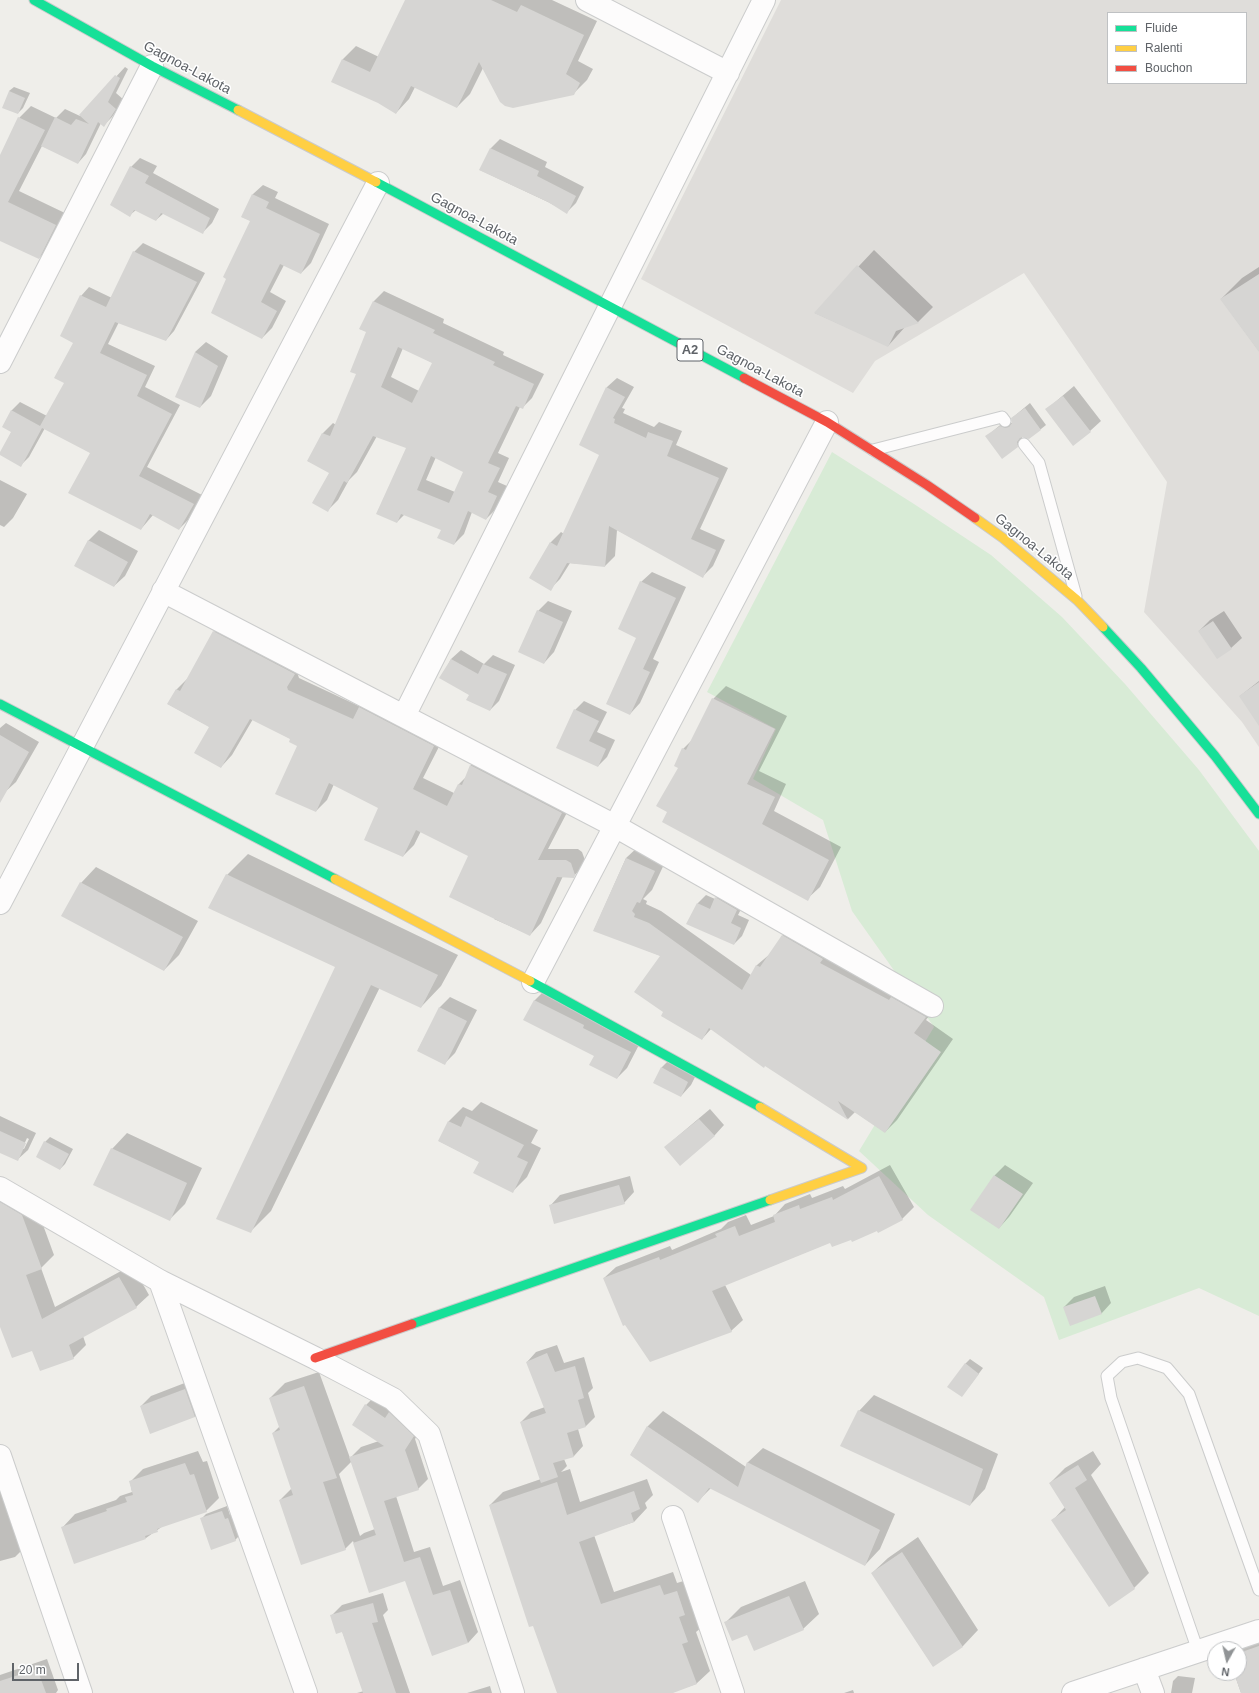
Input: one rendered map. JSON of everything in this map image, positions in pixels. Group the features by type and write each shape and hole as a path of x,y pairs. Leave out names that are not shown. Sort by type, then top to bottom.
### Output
{"street":[{"name":"Gagnoa-Lakota","path":"34,0 152,66 378,183 827,422 927,484 1003,538 1077,600 1141,668 1215,756 1259,814"},
{"path":"587,0 728,73"},
{"path":"404,716 764,0"},
{"path":"0,362 152,66"},
{"path":"0,904 378,183"},
{"path":"533,982 827,422"},
{"path":"163,591 615,826 932,1006"},
{"path":"0,704 533,982 757,1105 862,1168 315,1358"},
{"path":"0,1188 160,1281 315,1358 393,1399 429,1434 513,1693"},
{"path":"160,1281 306,1693"},
{"path":"0,1456 81,1693"},
{"path":"673,1517 733,1693"},
{"path":"1073,1693 1259,1631"},
{"path":"1144,1669 1153,1693"}],"lane":[{"path":"872,450 1002,417 1006,421"},
{"path":"1024,444 1039,463 1077,600"},
{"path":"1198,1651 1111,1398 1107,1376 1122,1362 1138,1358 1167,1368 1189,1394 1259,1590"}],"shaded area":[{"path":"781,0 1259,0 1259,747 1242,722 1144,612 1167,482 1024,273 875,361 853,393 641,279"}],"green space":[{"path":"832,452 991,555 1062,617 1125,684 1199,770 1259,851 1259,1316 1199,1288 1059,1340 1044,1297 928,1215 859,1151 934,1027 852,911 823,820 753,779 776,729 707,692"}],"building":[{"path":"405,0 491,0 517,12 521,5 584,35 566,74 580,83 574,95 513,108 505,106 500,102 479,62 457,108 411,86 396,114 378,103 331,82 342,59 370,72"},
{"path":"115,75 120,78 108,102 116,109 104,127 98,122 78,164 41,146 55,117 71,125 76,119 89,124 79,115"},
{"path":"9,91 25,98 18,114 2,108"},
{"path":"18,117 45,130 8,202 56,225 39,259 0,241 0,155"},
{"path":"490,148 539,171 537,176 576,196 567,214 548,202 479,170"},
{"path":"130,166 149,176 145,183 210,218 203,234 161,213 156,221 134,210 130,217 110,205"},
{"path":"252,194 269,202 266,208 320,234 301,274 280,264 261,302 277,311 262,339 211,313 226,279 223,277 250,221 241,217"},
{"path":"133,251 197,282 166,341 115,322 100,353 147,375 137,396 172,414 139,476 194,504 179,530 150,514 141,530 68,493 90,453 42,428 21,467 0,455 0,452 11,432 2,427 11,410 40,426 64,383 54,378 73,343 60,336 80,295 106,307"},
{"path":"857,265 919,323 896,331 888,347 814,313"},
{"path":"1259,274 1259,352 1220,299"},
{"path":"373,301 435,330 433,333 495,362 493,365 534,384 523,409 516,406 488,463 500,468 488,492 497,496 486,520 468,511 454,545 437,538 441,530 401,514 397,523 376,514 406,448 373,436 347,483 344,481 328,512 312,503 329,473 307,461 322,433 330,436 356,374 350,372 366,332 359,329","holes":["398,347 432,363 412,403 381,387","431,456 463,472 449,503 417,490"]},
{"path":"195,352 218,366 200,408 175,397"},
{"path":"606,387 625,397 613,418 615,419 614,423 646,438 648,432 673,441 667,456 719,478 691,539 716,550 703,578 609,526 605,567 567,563 551,591 529,578 550,542 557,546 599,455 579,445"},
{"path":"1063,396 1091,432 1073,446 1045,409"},
{"path":"1025,408 1041,430 1029,439 1023,437 1020,438 1017,442 1018,447 1002,459 985,436 1000,426 1005,428 1009,427 1012,423 1011,418"},
{"path":"88,540 128,562 114,587 74,566"},
{"path":"640,581 676,598 643,669 650,672 630,715 606,704 636,638 618,629"},
{"path":"537,610 563,622 544,664 518,652"},
{"path":"1213,621 1232,649 1217,659 1198,631"},
{"path":"213,631 295,674 287,687 288,690 353,719 359,707 434,746 413,789 447,806 458,784 462,785 470,765 562,813 538,860 566,860 571,863 575,875 574,878 557,877 530,936 449,897 468,856 416,830 403,857 364,840 378,808 329,783 316,812 275,794 297,746 289,742 290,739 250,719 221,768 194,753 209,727 167,704 176,689 180,691"},
{"path":"451,659 478,674 483,664 507,674 490,711 466,700 469,695 439,678"},
{"path":"1259,682 1259,726 1239,696"},
{"path":"712,698 775,729 747,784 775,797 762,824 829,860 808,901 662,822 667,812 656,806 678,768 674,766 682,748 686,750"},
{"path":"574,709 599,721 589,741 606,749 598,767 556,748"},
{"path":"0,735 29,752 0,803"},
{"path":"626,858 655,871 640,903 637,902 632,911 635,914 634,917 649,923 742,990 756,965 760,967 782,935 823,959 820,963 889,1000 891,997 926,1017 914,1033 941,1052 885,1133 838,1101 848,1120 765,1066 764,1068 709,1028 702,1040 661,1016 663,1012 634,992 660,956 593,931"},
{"path":"226,874 438,975 421,1008 371,985 251,1233 216,1219 335,967 208,908"},
{"path":"80,882 183,937 164,971 61,916"},
{"path":"715,897 737,910 731,923 741,928 734,945 686,924 697,903 710,909"},
{"path":"534,1000 584,1025 583,1028 631,1052 617,1079 589,1065 594,1056 523,1020"},
{"path":"439,1007 467,1021 445,1065 417,1051"},
{"path":"661,1067 688,1082 681,1097 653,1083"},
{"path":"466,1116 524,1145 517,1157 528,1162 513,1193 473,1173 479,1162 438,1141 448,1121 461,1127"},
{"path":"699,1119 715,1136 680,1166 664,1147"},
{"path":"0,1131 26,1143 18,1161 0,1153"},
{"path":"44,1141 69,1154 60,1170 36,1157"},
{"path":"111,1148 187,1183 170,1221 93,1185"},
{"path":"994,1175 1023,1194 999,1229 970,1210"},
{"path":"879,1176 903,1220 878,1233 877,1231 852,1242 851,1240 832,1247 830,1243 712,1291 732,1332 650,1362 625,1325 623,1326 603,1278 659,1257 660,1260 717,1237 715,1234 735,1226 739,1236 775,1222 773,1215 799,1205 800,1209 832,1197 833,1200"},
{"path":"619,1185 625,1204 554,1224 549,1205"},
{"path":"0,1202 22,1215 42,1269 26,1275 42,1319 119,1277 137,1308 69,1345 74,1359 40,1371 32,1351 12,1358 0,1327"},
{"path":"1095,1296 1102,1314 1070,1326 1063,1307"},
{"path":"547,1353 555,1372 575,1366 584,1398 578,1400 586,1427 567,1433 574,1457 553,1463 558,1477 541,1483 520,1422 546,1413 526,1362"},
{"path":"965,1363 979,1374 962,1397 947,1387"},
{"path":"304,1386 337,1478 323,1482 346,1550 301,1565 279,1500 293,1495 272,1433 280,1430 269,1398"},
{"path":"185,1389 195,1417 150,1434 140,1406"},
{"path":"365,1404 385,1418 389,1412 414,1436 405,1450 419,1490 384,1501 404,1562 420,1557 433,1595 450,1590 468,1643 432,1656 405,1581 369,1593 353,1543 376,1535 349,1457 384,1446 352,1425"},
{"path":"858,1410 983,1469 970,1506 840,1446"},
{"path":"647,1426 738,1487 747,1462 880,1530 865,1566 709,1488 698,1503 630,1455"},
{"path":"185,1463 190,1475 194,1474 207,1512 157,1529 158,1532 145,1536 146,1539 74,1564 61,1527 107,1511 106,1509 127,1502 125,1497 133,1495 129,1481"},
{"path":"1078,1465 1087,1480 1075,1488 1135,1589 1109,1607 1051,1520 1066,1510 1049,1483"},
{"path":"557,1482 567,1515 634,1491 640,1509 631,1513 634,1522 579,1542 601,1604 660,1585 664,1595 677,1591 685,1615 679,1617 688,1642 682,1644 697,1684 673,1693 557,1693 533,1626 529,1627 489,1505"},
{"path":"222,1511 225,1519 228,1518 236,1541 211,1550 200,1518"},
{"path":"902,1552 963,1647 933,1667 871,1573"},
{"path":"789,1596 804,1630 754,1651 747,1635 732,1641 724,1622"},
{"path":"373,1603 378,1622 372,1623 396,1693 363,1693 342,1632 336,1634 330,1615"},
{"path":"1259,1646 1259,1693 1241,1693 1237,1681 1247,1681 1247,1650"},
{"path":"37,1669 46,1693 0,1693 0,1681"}],"traffic: fast":[{"path":"34,0 152,66 238,110"},
{"path":"376,182 744,378"},
{"path":"1103,627 1141,668 1215,756 1259,814"},
{"path":"0,704 335,879"},
{"path":"530,981 760,1107"},
{"path":"412,1324 770,1200"}],"traffic: slow":[{"path":"238,110 376,182"},
{"path":"975,518 1003,538 1077,600 1103,627"},
{"path":"335,879 530,981"},
{"path":"760,1107 862,1168 770,1200"}],"traffic: jam":[{"path":"744,378 827,422 927,485 975,518"},
{"path":"315,1358 412,1324"}]}
